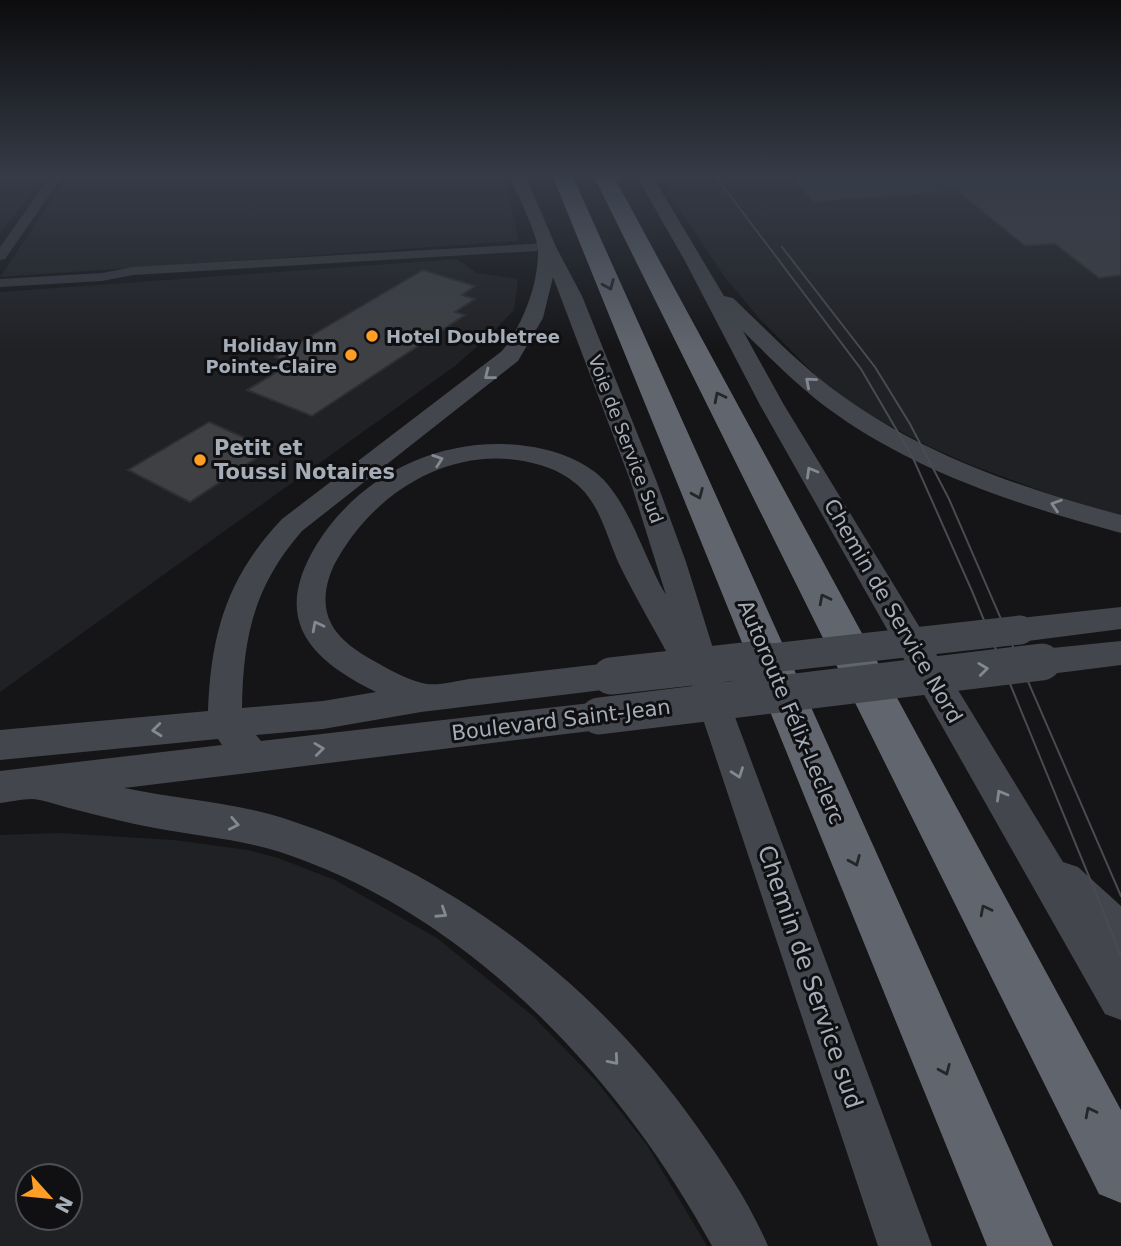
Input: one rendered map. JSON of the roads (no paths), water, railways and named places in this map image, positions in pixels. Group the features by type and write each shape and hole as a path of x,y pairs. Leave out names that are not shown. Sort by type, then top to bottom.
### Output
{"highway":[{"name":"Autoroute Félix-Leclerc","path":"588,235 1020,1246"},
{"path":"634,235 1121,1172"}],"main road":[{"name":"Voie de Service Sud","path":"542,235 572,296 643,480 671,562 715,709"},
{"name":"Chemin de Service Nord","path":"680,235 712,289 734,338 772,405 1121,998"},
{"path":"252,757 225,722 228,662 236,617 250,577 276,541 318,504 510,356 526,335 537,310 547,247"},
{"path":"712,289 818,389 884,433 981,478 1049,503 1121,524"},
{"path":"421,698 366,671 337,653 314,622 310,597 313,583 334,538 355,512 378,492 407,473 437,460 464,453 495,450 524,452 555,461 577,471 596,488 611,512 635,567 715,709"},
{"name":"Boulevard Saint-Jean","path":"0,745 357,711 421,698 1121,618"},
{"name":"Boulevard Saint-Jean","path":"16,785 1121,653"},
{"name":"Chemin de Service sud","path":"715,709 905,1246"},
{"path":"16,785 166,814 212,820 283,836 354,864 427,903 532,980 604,1048 671,1131 701,1176 741,1246"},
{"path":"1036,853 1121,935"}],"street":[{"path":"0,256 15,235"},
{"path":"0,283 106,277 133,271 172,268 547,247"}],"tram line":[{"path":"760,235 861,369 913,458 972,591 1106,918"},
{"path":"782,247 875,367 910,424 949,499 1121,896"},
{"path":"1105,916 1121,956"}],"place":[{"name":"Hotel Doubletree","path":"372,336"},
{"name":"Holiday Inn Pointe-Claire","path":"351,355"},
{"name":"Petit et Toussi Notaires","path":"200,460"}]}
